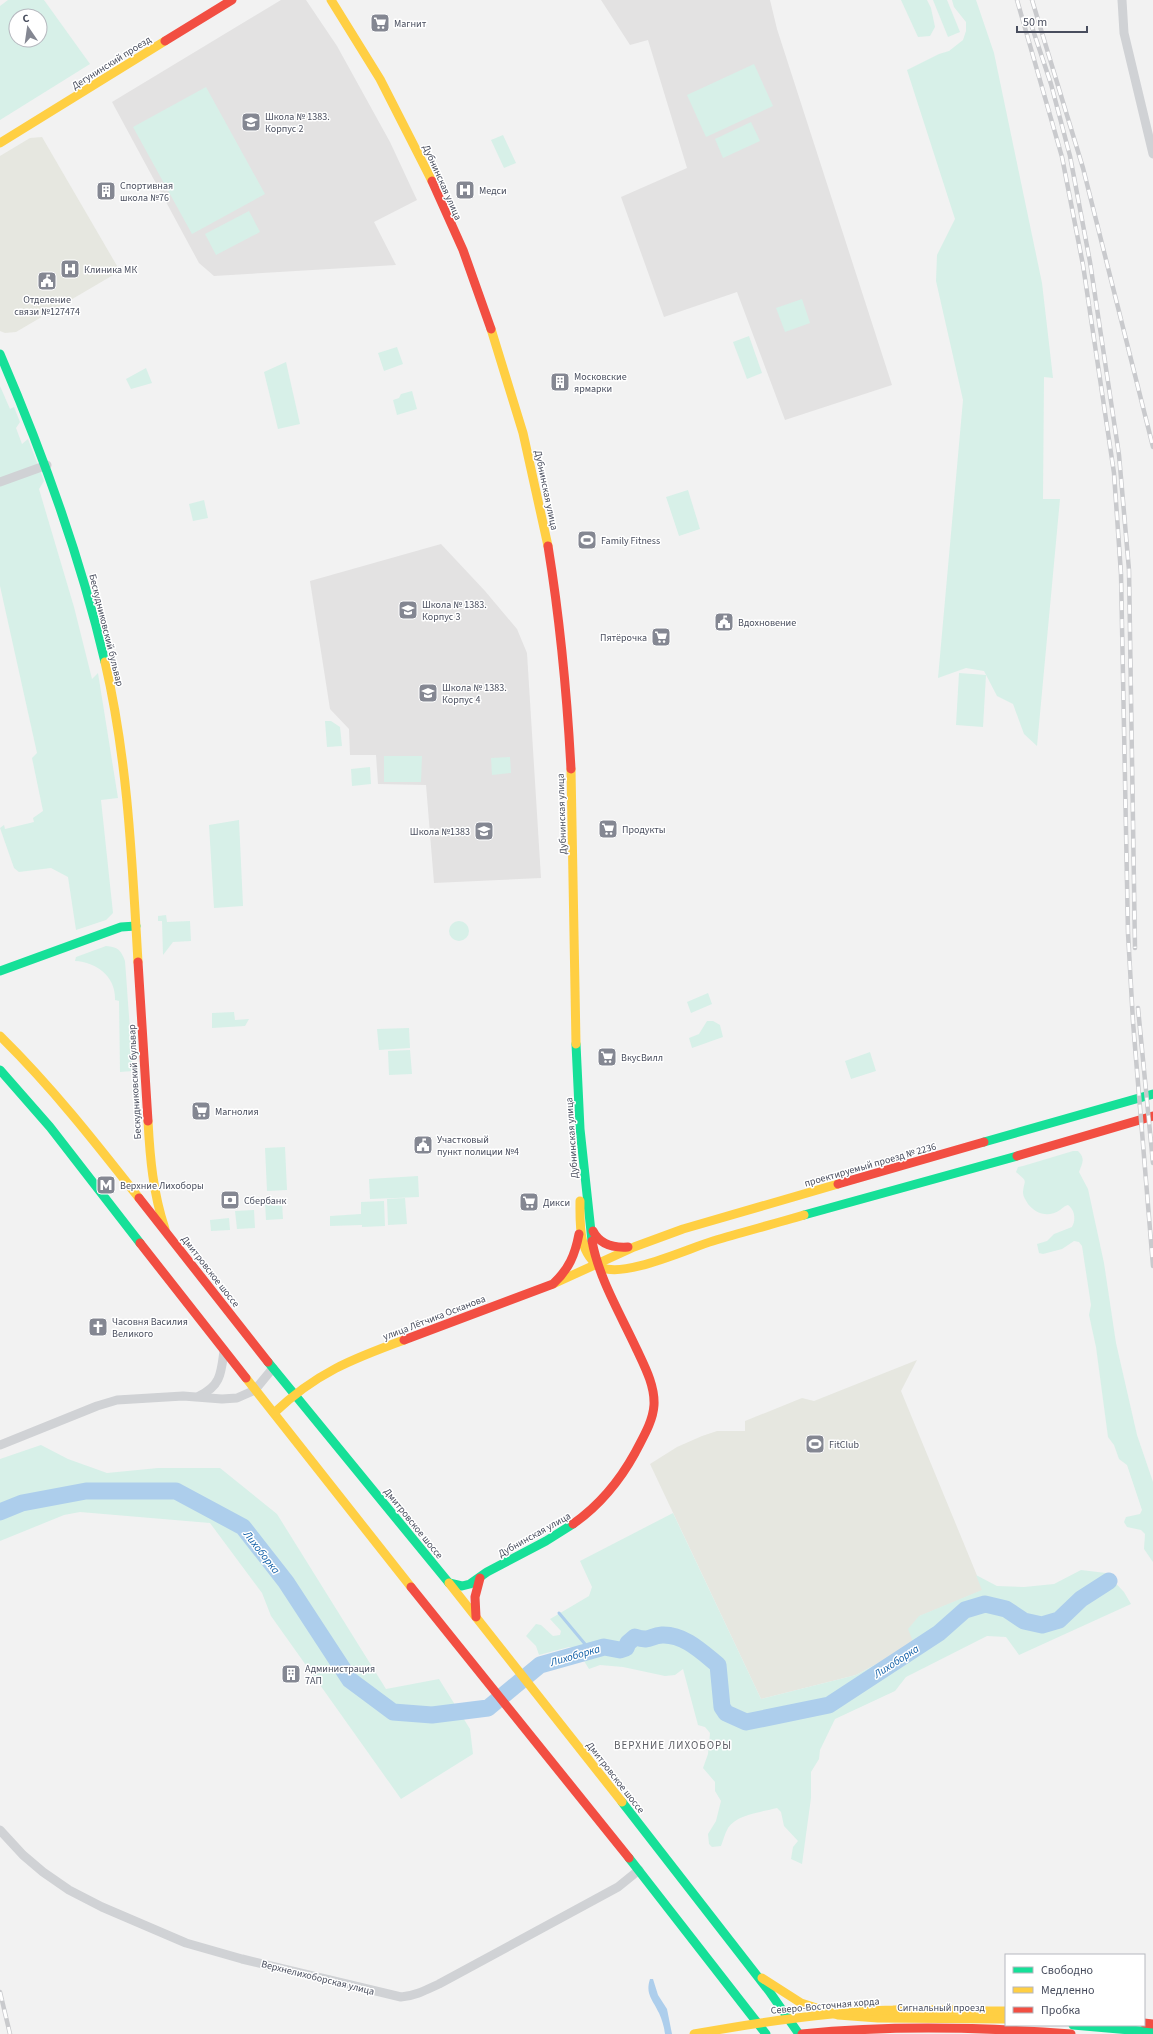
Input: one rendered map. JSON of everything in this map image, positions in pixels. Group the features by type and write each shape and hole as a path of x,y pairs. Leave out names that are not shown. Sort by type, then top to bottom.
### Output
{"main road":[{"name":"Дегунинский проезд","path":"0,143 232,0"},
{"name":"Дубнинская улица","path":"331,0 368,58 415,147 444,208 496,343 512,394 531,468 551,565 562,638 568,710 580,1132 590,1224 596,1263 642,1361 653,1392 654,1406 651,1418 634,1456 606,1498 588,1515 563,1532 480,1578 472,1584 462,1587 449,1583"},
{"name":"Бескудниковский бульвар","path":"0,354 28,416 47,465 81,572 104,657 115,713 128,796 151,1171 158,1209 167,1234"},
{"path":"0,975 4,970 121,927 136,926"},
{"name":"Дмитровское шоссе","path":"0,1036 28,1063 70,1111 273,1368 295,1393 510,1659 801,2034"},
{"path":"0,1070 50,1127 380,1549 486,1678 639,1870 766,2034"},
{"name":"проектируемый проезд № 2236","path":"553,1284 596,1263 683,1229 1153,1094"},
{"path":"611,1293 616,1280 633,1268 709,1242 1026,1154 1153,1116"},
{"name":"улица Лётчика Осканова","path":"580,1132 580,1228 584,1248 588,1256 596,1263"},
{"path":"590,1224 596,1238 602,1244 618,1248 634,1247"},
{"name":"улица Лётчика Осканова","path":"274,1414 295,1393 330,1370 366,1354 553,1284 568,1270 573,1262 580,1228"},
{"path":"596,1263 603,1268 610,1269 633,1268"},
{"path":"476,1617 474,1598 475,1587 480,1578"},
{"name":"Сигнальный проезд","path":"748,1965 763,1979 792,1999 812,2008 840,2016 855,2019 958,2017 1005,2019"},
{"name":"Северо-Восточная хорда","path":"694,2034 738,2025 846,2012 921,2009 1005,2011"},
{"path":"801,2034 848,2029 923,2026 1013,2029 1071,2034"},
{"path":"1084,2026 1153,2032"}],"street":[{"path":"1122,0 1121,14 1124,33 1153,154"},
{"path":"0,482 47,465"},
{"path":"199,1396 208,1392 218,1382 224,1351"},
{"path":"0,1444 97,1406 117,1400 199,1396 237,1398 255,1390 273,1368"},
{"name":"Верхнелихоборская улица","path":"0,1830 23,1855 43,1872 69,1890 102,1907 179,1940 242,1959 401,1997 424,1992 439,1984 618,1887 639,1870"}],"shaded area":[{"name":"Школа № 1383. Корпус 2","path":"281,0 306,0 337,46 390,142 417,200 374,222 396,265 214,276 199,263 112,102"},
{"path":"601,0 770,0 777,29 892,385 785,420 737,292 664,317 621,197 687,168 648,40 630,45"},
{"path":"42,137 120,271 16,332 5,333 0,331 0,156 30,138"},
{"path":"441,544 485,591 517,629 527,653 541,878 434,883 426,785 378,784 376,755 350,755 349,729 330,709 310,581"},
{"path":"917,1360 901,1391 983,1590 920,1616 914,1644 856,1675 761,1699 650,1464 677,1447 702,1436 717,1431 745,1431 745,1421 802,1398 814,1401"}],"green space":[{"path":"8,0 44,0 90,64 0,120 0,6"},
{"path":"901,0 927,0 931,8 935,27 930,36 918,37"},
{"path":"933,0 947,0 960,32 948,37"},
{"path":"952,0 976,0 994,53 1042,283 1053,378 1044,377 1043,499 1060,499 1037,746 1024,734 1013,704 997,696 984,671 966,668 938,678 963,400 936,281 937,255 955,219 907,70 939,54 949,51 963,40 966,31 966,22 954,7"},
{"path":"754,64 773,106 706,137 687,95"},
{"path":"206,87 265,194 192,234 133,127"},
{"path":"751,122 760,141 723,158 715,139"},
{"path":"503,135 516,163 504,168 491,140"},
{"path":"249,211 260,232 216,255 205,234"},
{"path":"802,299 810,323 785,332 776,308"},
{"path":"749,336 762,373 747,379 733,342"},
{"path":"397,347 403,364 384,371 378,353"},
{"path":"286,362 300,424 278,429 264,372"},
{"path":"146,368 152,383 131,389 126,379"},
{"path":"0,386 10,409 14,407 20,422 16,428 22,444 28,439 44,481 39,489 74,607 92,679 98,673 118,798 101,800 113,913 106,920 76,930 68,877 51,868 19,872 14,868 0,828 4,825 5,829 34,822 33,818 43,811 32,758 37,753 0,586"},
{"path":"412,391 417,409 397,415 393,400 399,398 401,394"},
{"path":"688,490 700,529 679,536 666,497"},
{"path":"204,500 208,518 193,521 189,504"},
{"path":"959,673 986,675 983,727 956,725"},
{"path":"325,721 331,721 340,727 342,746 327,747"},
{"path":"384,756 422,756 421,782 384,782"},
{"path":"510,757 511,773 492,775 491,758"},
{"path":"370,767 371,784 352,786 351,769"},
{"path":"239,820 243,906 214,908 209,825"},
{"path":"166,915 167,922 190,921 191,941 173,942 163,955 162,921 158,921 158,916"},
{"path":"459,921 466,924 469,931 466,938 459,941 452,938 449,931 452,924"},
{"path":"106,946 113,947 118,950 122,954 125,961 133,1071 120,1072 119,1001 115,1000 112,984 109,978 104,972 91,964 75,961 76,957"},
{"path":"708,993 712,1004 691,1013 687,1002"},
{"path":"234,1012 235,1020 249,1019 245,1026 212,1028 212,1013"},
{"path":"707,1021 713,1021 720,1025 723,1037 692,1048 689,1038 699,1034"},
{"path":"409,1028 410,1048 379,1050 377,1029"},
{"path":"410,1050 412,1074 389,1075 388,1051"},
{"path":"870,1052 876,1071 851,1079 845,1061"},
{"path":"285,1147 287,1190 267,1191 265,1148"},
{"path":"1073,1151 1078,1151 1083,1159 1079,1172 1088,1189 1104,1263 1116,1343 1137,1435 1153,1482 1153,1562 1144,1549 1145,1534 1141,1530 1127,1527 1124,1522 1126,1517 1140,1514 1142,1510 1127,1465 1119,1459 1114,1445 1108,1437 1096,1347 1089,1315 1091,1305 1082,1246 1079,1242 1074,1241 1062,1249 1043,1254 1039,1253 1037,1244 1047,1241 1054,1234 1072,1227 1074,1218 1073,1212 1068,1205 1051,1214 1042,1214 1035,1210 1028,1204 1024,1195 1023,1192 1025,1181 1016,1172 1018,1167"},
{"path":"418,1176 419,1197 370,1199 369,1179"},
{"path":"405,1198 407,1224 388,1225 387,1199"},
{"path":"384,1201 385,1226 330,1226 330,1216 361,1214 361,1202"},
{"path":"265,1202 282,1202 283,1219 266,1220"},
{"path":"254,1210 255,1228 237,1229 235,1211"},
{"path":"229,1218 230,1230 211,1231 210,1220"},
{"path":"41,1445 68,1459 107,1473 158,1468 220,1468 277,1514 386,1689 439,1679 470,1729 473,1754 401,1799 271,1616 262,1593 210,1523 80,1512 64,1515 0,1541 0,1459"},
{"path":"673,1513 761,1699 856,1675 914,1644 908,1629 919,1616 982,1590 976,1575 997,1586 1024,1587 1054,1584 1081,1570 1106,1573 1124,1592 1131,1604 1019,1655 1006,1637 987,1636 906,1677 895,1691 835,1719 820,1750 819,1759 811,1772 811,1798 802,1864 791,1859 793,1847 798,1841 784,1826 781,1812 777,1808 750,1814 732,1823 728,1828 721,1846 712,1847 709,1844 708,1834 716,1821 721,1801 715,1791 715,1782 703,1768 708,1754 710,1733 705,1727 698,1725 683,1669 675,1675 665,1676 623,1667 600,1665 589,1669 576,1648 569,1647 539,1655 536,1646 526,1636 536,1624 541,1625 553,1636 560,1635 561,1631 550,1619 589,1596 592,1587 580,1561"}],"water":[{"path":"650,1979 653,1979 658,1995 667,2009 672,2034 665,2034 659,2013 650,1997 648,1989"}],"waterway":[{"name":"Лихоборка","path":"0,1512 22,1503 86,1491 176,1491 243,1527 286,1582 350,1680 393,1712 432,1715 488,1708 540,1665 604,1647 620,1650 626,1648 628,1643 635,1637 647,1639 662,1635 670,1635 678,1637 692,1645 718,1665 722,1707 726,1713 746,1722 829,1705 939,1633 965,1610 985,1604 1006,1609 1024,1621 1042,1625 1059,1620 1081,1599 1109,1581"},
{"path":"559,1613 590,1650"}],"railway":[{"path":"1017,0 1062,157 1083,265 1114,473 1121,574 1128,933 1133,1022 1153,1266"},
{"path":"1032,0 1083,168 1153,447"},
{"path":"1030,21 1051,84 1070,156 1090,262 1119,455 1129,570 1135,948"},
{"path":"1138,1008 1153,1163"},
{"path":"0,1992 10,2034"}],"traffic: fast":[{"path":"0,354 46,467 59,505 84,583 105,662"},
{"path":"0,971 121,927 136,926"},
{"path":"576,1044 580,1129 592,1241"},
{"path":"0,1070 50,1127 140,1243"},
{"path":"984,1142 1153,1094"},
{"path":"804,1215 1017,1156"},
{"path":"268,1362 449,1583"},
{"path":"449,1583 462,1586 470,1584 487,1572 546,1541 573,1524"},
{"path":"622,1802 769,1991 799,2034"},
{"path":"629,1858 766,2034"},
{"path":"1084,2026 1153,2032"}],"traffic: slow":[{"path":"331,0 380,79 432,181"},
{"path":"0,143 165,41"},
{"path":"491,329 523,433 548,546"},
{"path":"105,662 113,699 124,774 131,849 138,962"},
{"path":"571,769 576,1044"},
{"path":"0,1036 55,1094 139,1198"},
{"path":"148,1121 153,1175 165,1229"},
{"path":"553,1284 634,1247 683,1229 838,1184"},
{"path":"580,1201 580,1219 584,1246 593,1261 601,1267 611,1270 640,1266 713,1241 804,1215"},
{"path":"274,1413 305,1387 320,1377 351,1361 404,1340"},
{"path":"246,1378 411,1587"},
{"path":"449,1583 622,1802"},
{"path":"762,1978 801,2003 838,2015 878,2018 1005,2019"},
{"path":"694,2034 744,2025 818,2015 868,2011 907,2009 1005,2011"}],"traffic: jam":[{"path":"165,41 232,0"},
{"path":"432,181 463,250 491,329"},
{"path":"548,546 562,657 571,769"},
{"path":"138,962 148,1121"},
{"path":"1017,1156 1153,1116"},
{"path":"838,1184 984,1142"},
{"path":"139,1198 268,1362"},
{"path":"593,1231 599,1240 608,1245 628,1247"},
{"path":"404,1340 553,1284 567,1267 576,1249 579,1234"},
{"path":"573,1524 600,1501 622,1474 647,1430 652,1418 654,1405 653,1391 649,1377 605,1283 595,1255 592,1241"},
{"path":"140,1243 246,1378"},
{"path":"476,1617 475,1597 480,1578"},
{"path":"411,1587 629,1858"},
{"path":"1145,2023 1153,2024"},
{"path":"802,2034 903,2028 1004,2030 1071,2034"}],"place":[{"name":"Магнит","path":"380,23"},
{"name":"Школа № 1383. Корпус 2","path":"251,122"},
{"name":"Медси","path":"465,190"},
{"name":"Спортивная школа №76","path":"106,191"},
{"name":"Клиника МК","path":"70,269"},
{"name":"Отделение связи №127474","path":"47,281"},
{"name":"Московские ярмарки","path":"560,382"},
{"name":"Family Fitness","path":"587,540"},
{"name":"Школа № 1383. Корпус 3","path":"408,610"},
{"name":"Вдохновение","path":"724,622"},
{"name":"Пятёрочка","path":"661,637"},
{"name":"Школа № 1383. Корпус 4","path":"428,693"},
{"name":"Продукты","path":"608,829"},
{"name":"Школа №1383","path":"484,831"},
{"name":"ВкусВилл","path":"607,1057"},
{"name":"Магнолия","path":"201,1111"},
{"name":"Участковый пункт полиции №4","path":"423,1145"},
{"name":"Верхние Лихоборы","path":"106,1185"},
{"name":"Сбербанк","path":"230,1200"},
{"name":"Дикси","path":"529,1202"},
{"name":"Часовня Василия Великого","path":"98,1327"},
{"name":"FitClub","path":"815,1444"},
{"name":"Администрация 7АП","path":"291,1674"}],"district":[{"name":"ВЕРХНИЕ ЛИХОБОРЫ","path":"673,1745"}]}
